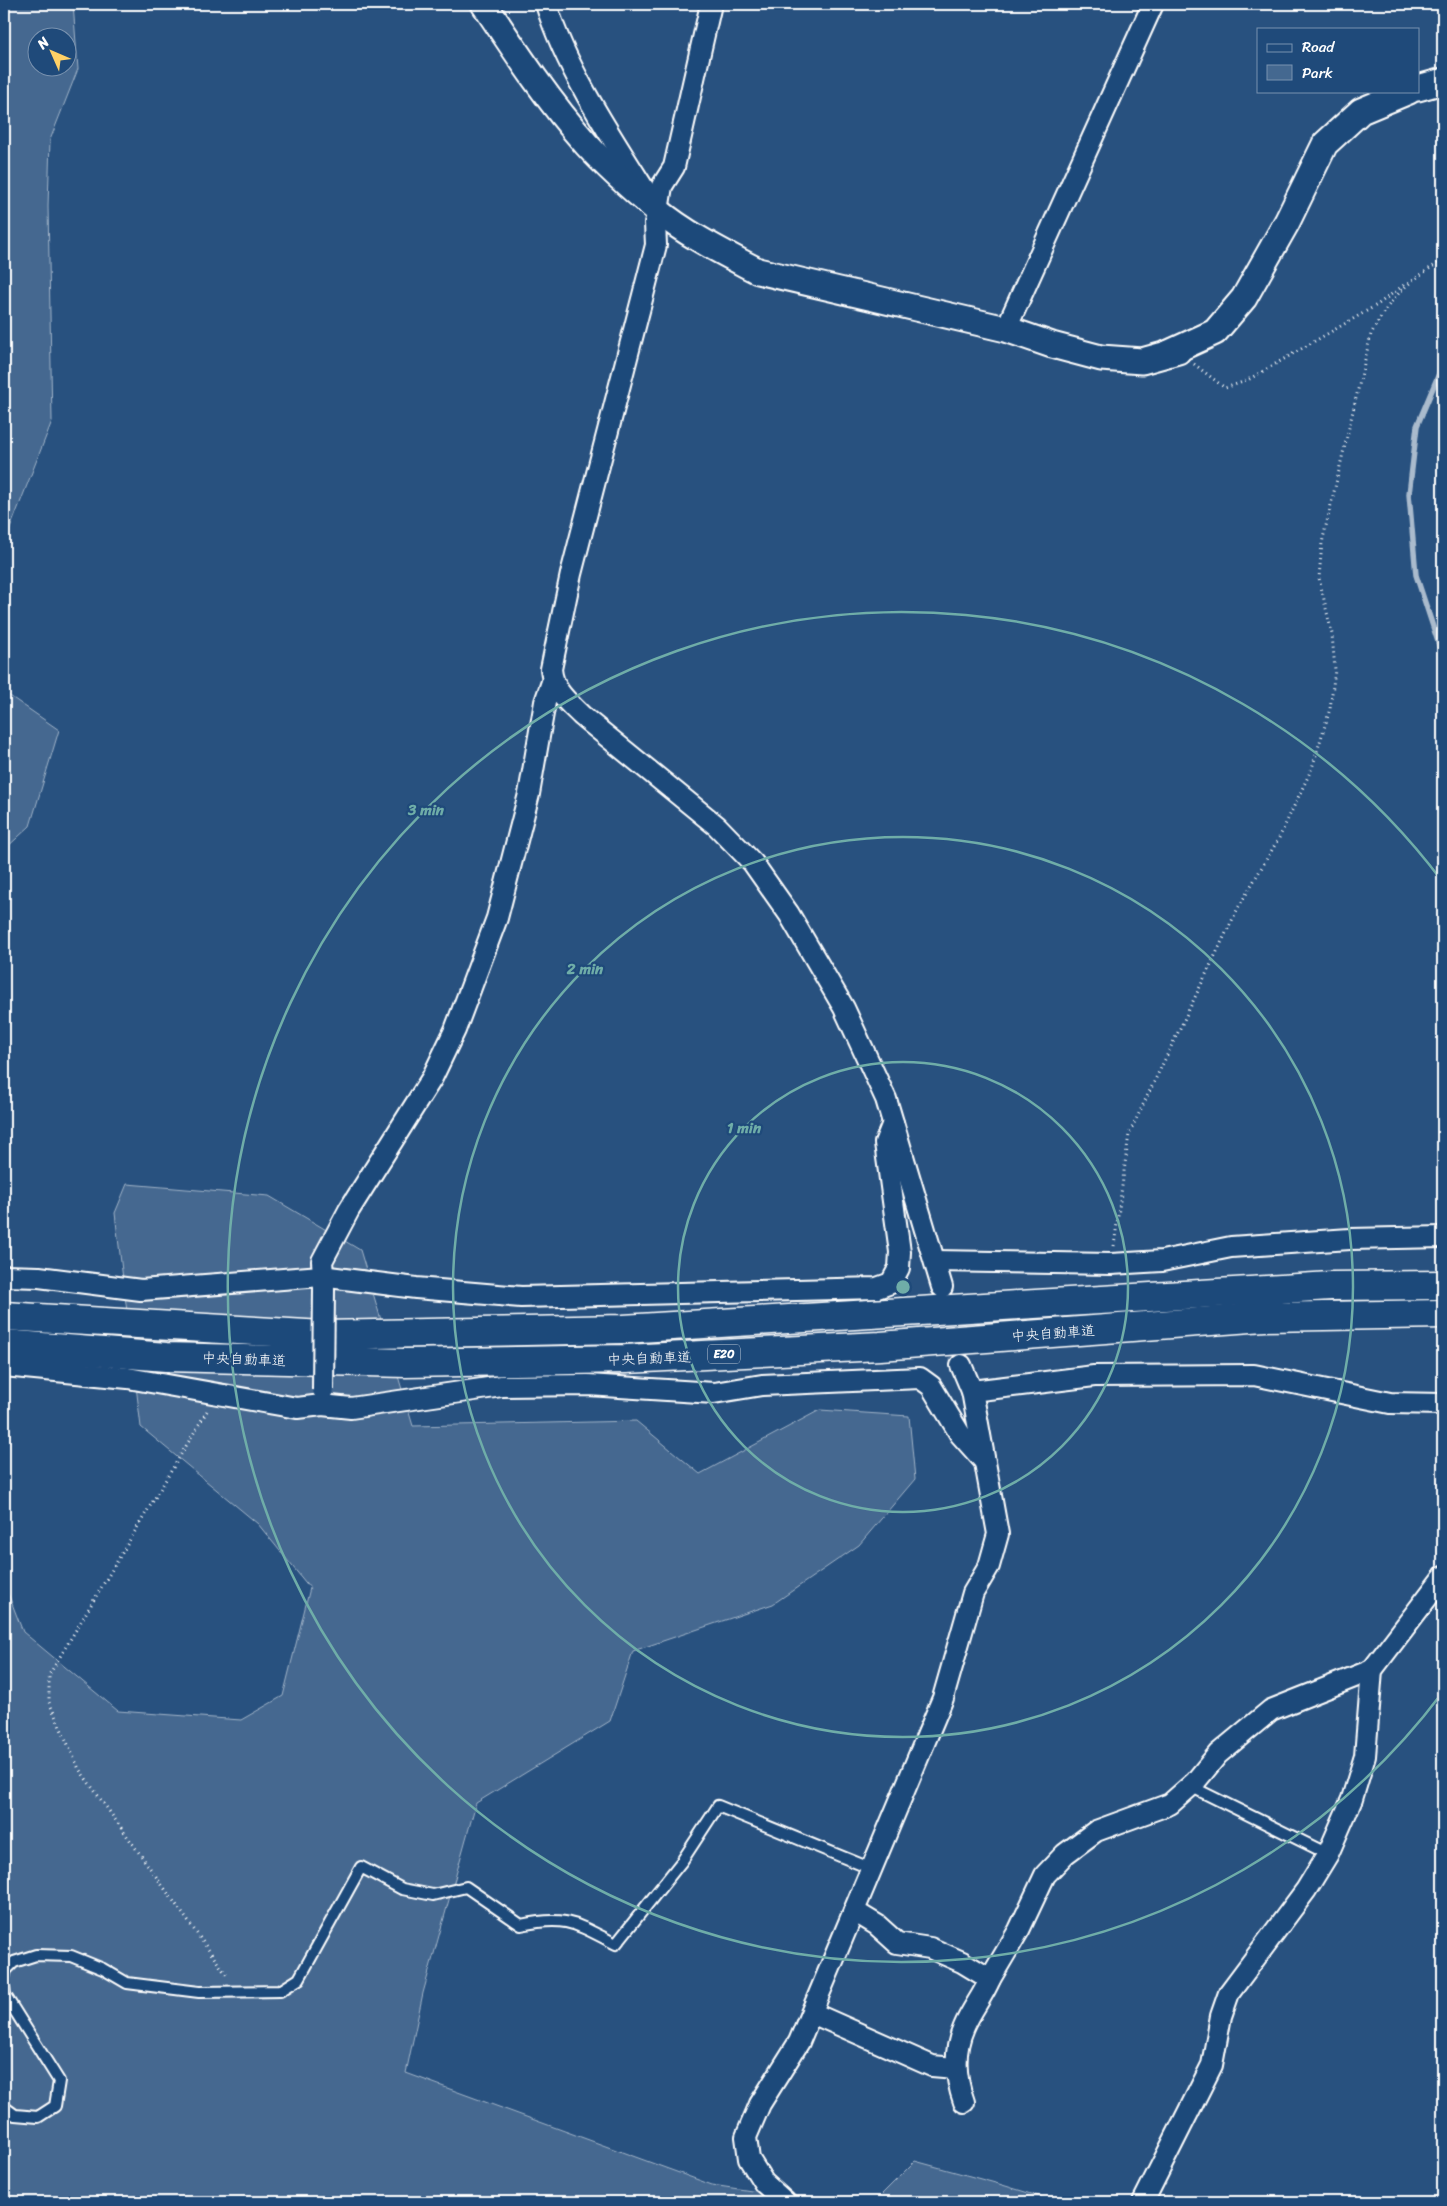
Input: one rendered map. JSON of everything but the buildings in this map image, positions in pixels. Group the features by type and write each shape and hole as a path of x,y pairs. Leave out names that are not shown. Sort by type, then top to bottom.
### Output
{"highway":[{"name":"中央自動車道","path":"4,1316 323,1335 623,1329 1331,1286 1443,1285"},
{"name":"中央自動車道","path":"4,1344 166,1357 406,1363 616,1359 880,1346 1264,1317 1443,1314"}],"street":[{"path":"484,4 527,66 587,145 658,211 722,252 758,271 1006,329 1052,345 1101,358 1142,361 1174,352 1215,332 1244,298 1287,222 1326,144 1361,111 1407,92"},
{"path":"546,4 555,34 658,211"},
{"path":"323,1398 322,1261 349,1210 432,1078 455,1030 498,918 529,794 545,702 552,682 551,669 571,574 656,245 656,223 662,186 674,167 711,4"},
{"path":"1006,329 1153,4"},
{"path":"1420,87 1443,80"},
{"path":"552,682 562,697 582,716 718,826 753,863 789,914 844,1008 886,1099 936,1261 942,1287"},
{"path":"4,1276 39,1277 141,1290 323,1283 521,1296 877,1288 891,1283 899,1268 900,1252 885,1143 893,1122"},
{"path":"936,1261 1111,1264 1162,1262 1248,1246 1350,1238 1443,1236"},
{"path":"785,2202 764,2183 749,2159 746,2137 760,2104 799,2042 944,1698 973,1592 989,1566 998,1534 972,1391 961,1365"},
{"path":"4,1366 128,1378 297,1408 323,1398 351,1408 502,1386 588,1386 714,1393 762,1385 920,1378 931,1386 960,1434 985,1462"},
{"path":"972,1391 1094,1376 1254,1375 1390,1403 1443,1404"},
{"path":"964,2102 955,2068 964,2027 1019,1930 1045,1875 1065,1854 1096,1831 1170,1804 1190,1786 1218,1754 1271,1710 1372,1670 1443,1577"},
{"path":"1143,2202 1165,2162 1212,2065 1221,2016 1230,1993 1306,1890 1328,1854 1352,1799 1365,1756 1372,1670"},
{"path":"854,1911 877,1925 898,1943 930,1948 962,1962 990,1979"},
{"path":"812,2012 932,2066 955,2068"}],"lane":[{"path":"1190,1786 1328,1854"},
{"path":"4,1978 6,1970 14,1962 36,1955 70,1956 103,1969 127,1983 199,1992 280,1991 299,1979 361,1867 402,1889 425,1894 433,1895 466,1887 521,1925 544,1920 568,1921 616,1944 682,1861 718,1806 872,1869"},
{"path":"4,1986 5,1995 59,2081 56,2106 38,2117 15,2115 4,2108"}],"path":[{"path":"1174,352 1225,388 1246,381 1377,305 1443,260"},
{"path":"1111,1264 1129,1134 1238,908 1279,838 1312,768 1330,709 1335,670 1332,634 1318,578 1322,543 1371,334 1386,307 1410,281"},
{"path":"218,1394 49,1675 49,1702 79,1769 238,1992"}],"green space":[{"path":"4,4 73,4 75,28 28,28 28,78 74,78 50,140 48,206 52,421 4,544"},
{"path":"4,692 59,730 30,826 4,850"},
{"path":"127,1184 269,1196 360,1250 413,1426 636,1421 700,1474 820,1410 909,1416 915,1479 859,1545 773,1604 633,1651 610,1721 476,1803 423,1993 406,2073 712,2185 825,2202 38,2202 4,2194 4,1583 23,1632 118,1711 241,1720 283,1696 310,1588 258,1524 141,1427 115,1213"},
{"path":"915,2161 999,2184 1058,2202 874,2202"}],"waterway":[{"path":"1443,364 1417,426 1409,494 1416,575 1443,657"}],"tunnel":[{"path":"944,1296 961,1365"}]}
